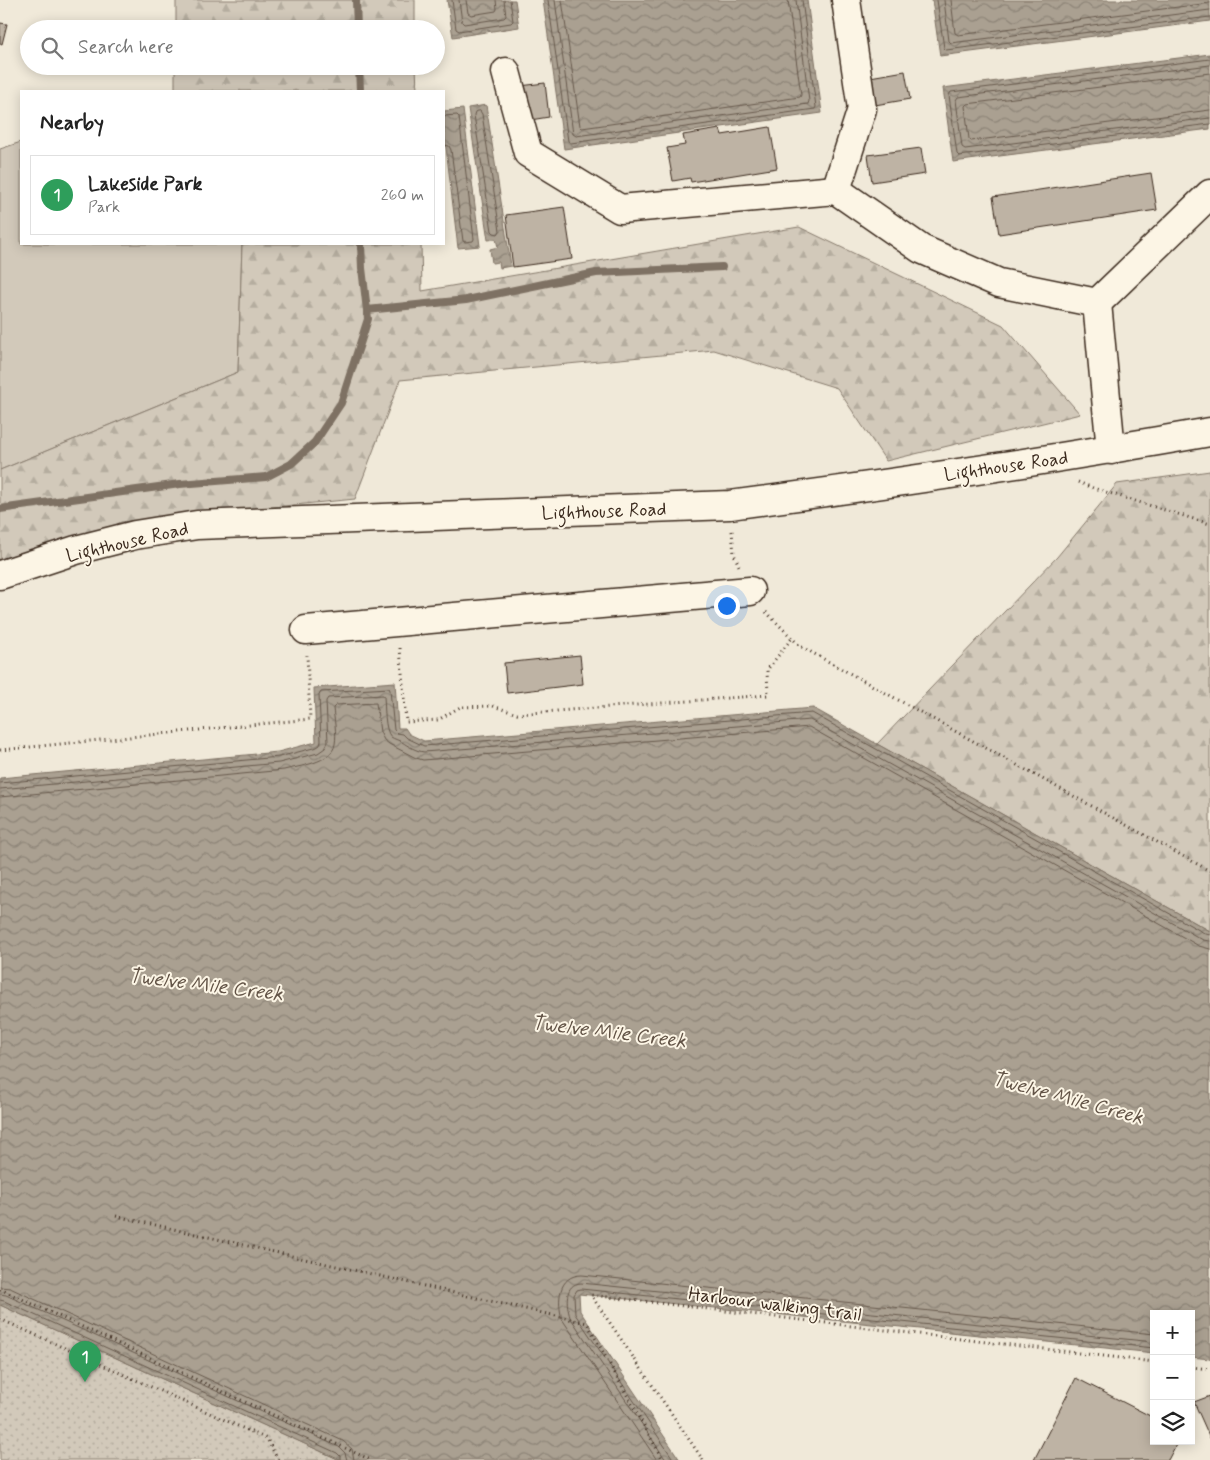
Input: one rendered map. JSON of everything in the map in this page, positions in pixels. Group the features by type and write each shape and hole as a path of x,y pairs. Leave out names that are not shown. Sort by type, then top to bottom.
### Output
{"street":[{"path":"836,190 862,109 846,0"},
{"path":"506,72 528,153 620,209 836,190 921,249 999,283 1097,303"},
{"path":"1097,303 1210,194"},
{"path":"1097,303 1111,450"},
{"name":"Lighthouse Road","path":"0,575 76,550 135,535 197,525 730,505 1111,450 1210,432"},
{"path":"306,630 750,591"}],"path":[{"path":"1075,480 1093,488 1210,524"},
{"path":"730,505 734,554 755,602 800,646 1210,871"},
{"path":"398,622 406,722 438,720 460,707 493,706 517,714 768,694 768,670 792,638"},
{"path":"0,750 310,720 306,630"},
{"path":"116,1216 587,1323 663,1460"},
{"path":"0,1289 371,1460"},
{"name":"Harbour walking trail","path":"703,1460 591,1295 1150,1362"},
{"path":"0,1319 267,1439 278,1460"},
{"path":"1195,1367 1210,1369"}],"green space":[{"path":"176,0 415,0 415,20 176,20"},
{"path":"175,75 416,75 417,90 175,90"},
{"path":"20,142 20,245 242,245 238,372 0,470 0,149"},
{"path":"799,227 1003,325 1080,414 886,461 837,388 714,350 400,380 355,499 121,522 52,558 0,571 0,470 238,372 242,245 421,245 422,291"},
{"path":"1210,471 1210,931 877,744 1057,557 1117,484"},
{"path":"0,1305 340,1460 0,1460"}],"water":[{"path":"447,0 515,0 519,27 453,37"},
{"path":"543,0 807,0 822,113 564,149"},
{"path":"932,0 1210,0 1210,21 940,56"},
{"path":"1210,54 1210,129 953,162 943,88"},
{"path":"486,105 511,266 500,268 499,262 492,263 490,249 498,247 496,239 488,240 468,108"},
{"path":"463,109 480,246 458,248 445,139 445,111"},
{"name":"Twelve Mile Creek","path":"395,682 398,728 405,728 409,734 424,741 813,708 1210,931 1210,1359 1195,1357 1195,1310 1150,1310 1150,1353 579,1294 580,1311 680,1460 340,1460 0,1305 0,778 278,752 316,742 314,688"}],"building":[{"path":"0,23 7,24 2,44 0,43"},
{"path":"905,71 910,99 875,105 870,77"},
{"path":"545,83 549,117 524,121 520,86"},
{"path":"770,127 777,168 691,182 690,178 673,181 667,148 685,145 683,135 720,129 722,135"},
{"path":"921,148 925,174 872,182 868,155"},
{"path":"1151,173 1157,210 999,234 993,197"},
{"path":"564,207 572,259 513,267 506,215"},
{"path":"580,655 583,684 507,693 504,663"},
{"path":"1076,1378 1150,1416 1150,1445 1176,1445 1168,1460 1034,1460"},
{"path":"1210,1396 1210,1438 1195,1404 1195,1402"}],"waterway":[{"path":"356,0 357,20"},
{"path":"359,75 360,90"},
{"path":"0,509 180,484 266,477 291,464 315,442 341,403 368,319 361,245"},
{"path":"367,310 466,300 596,273 722,267"}],"place":[{"name":"Lakeside Park","path":"85,1382"}]}
